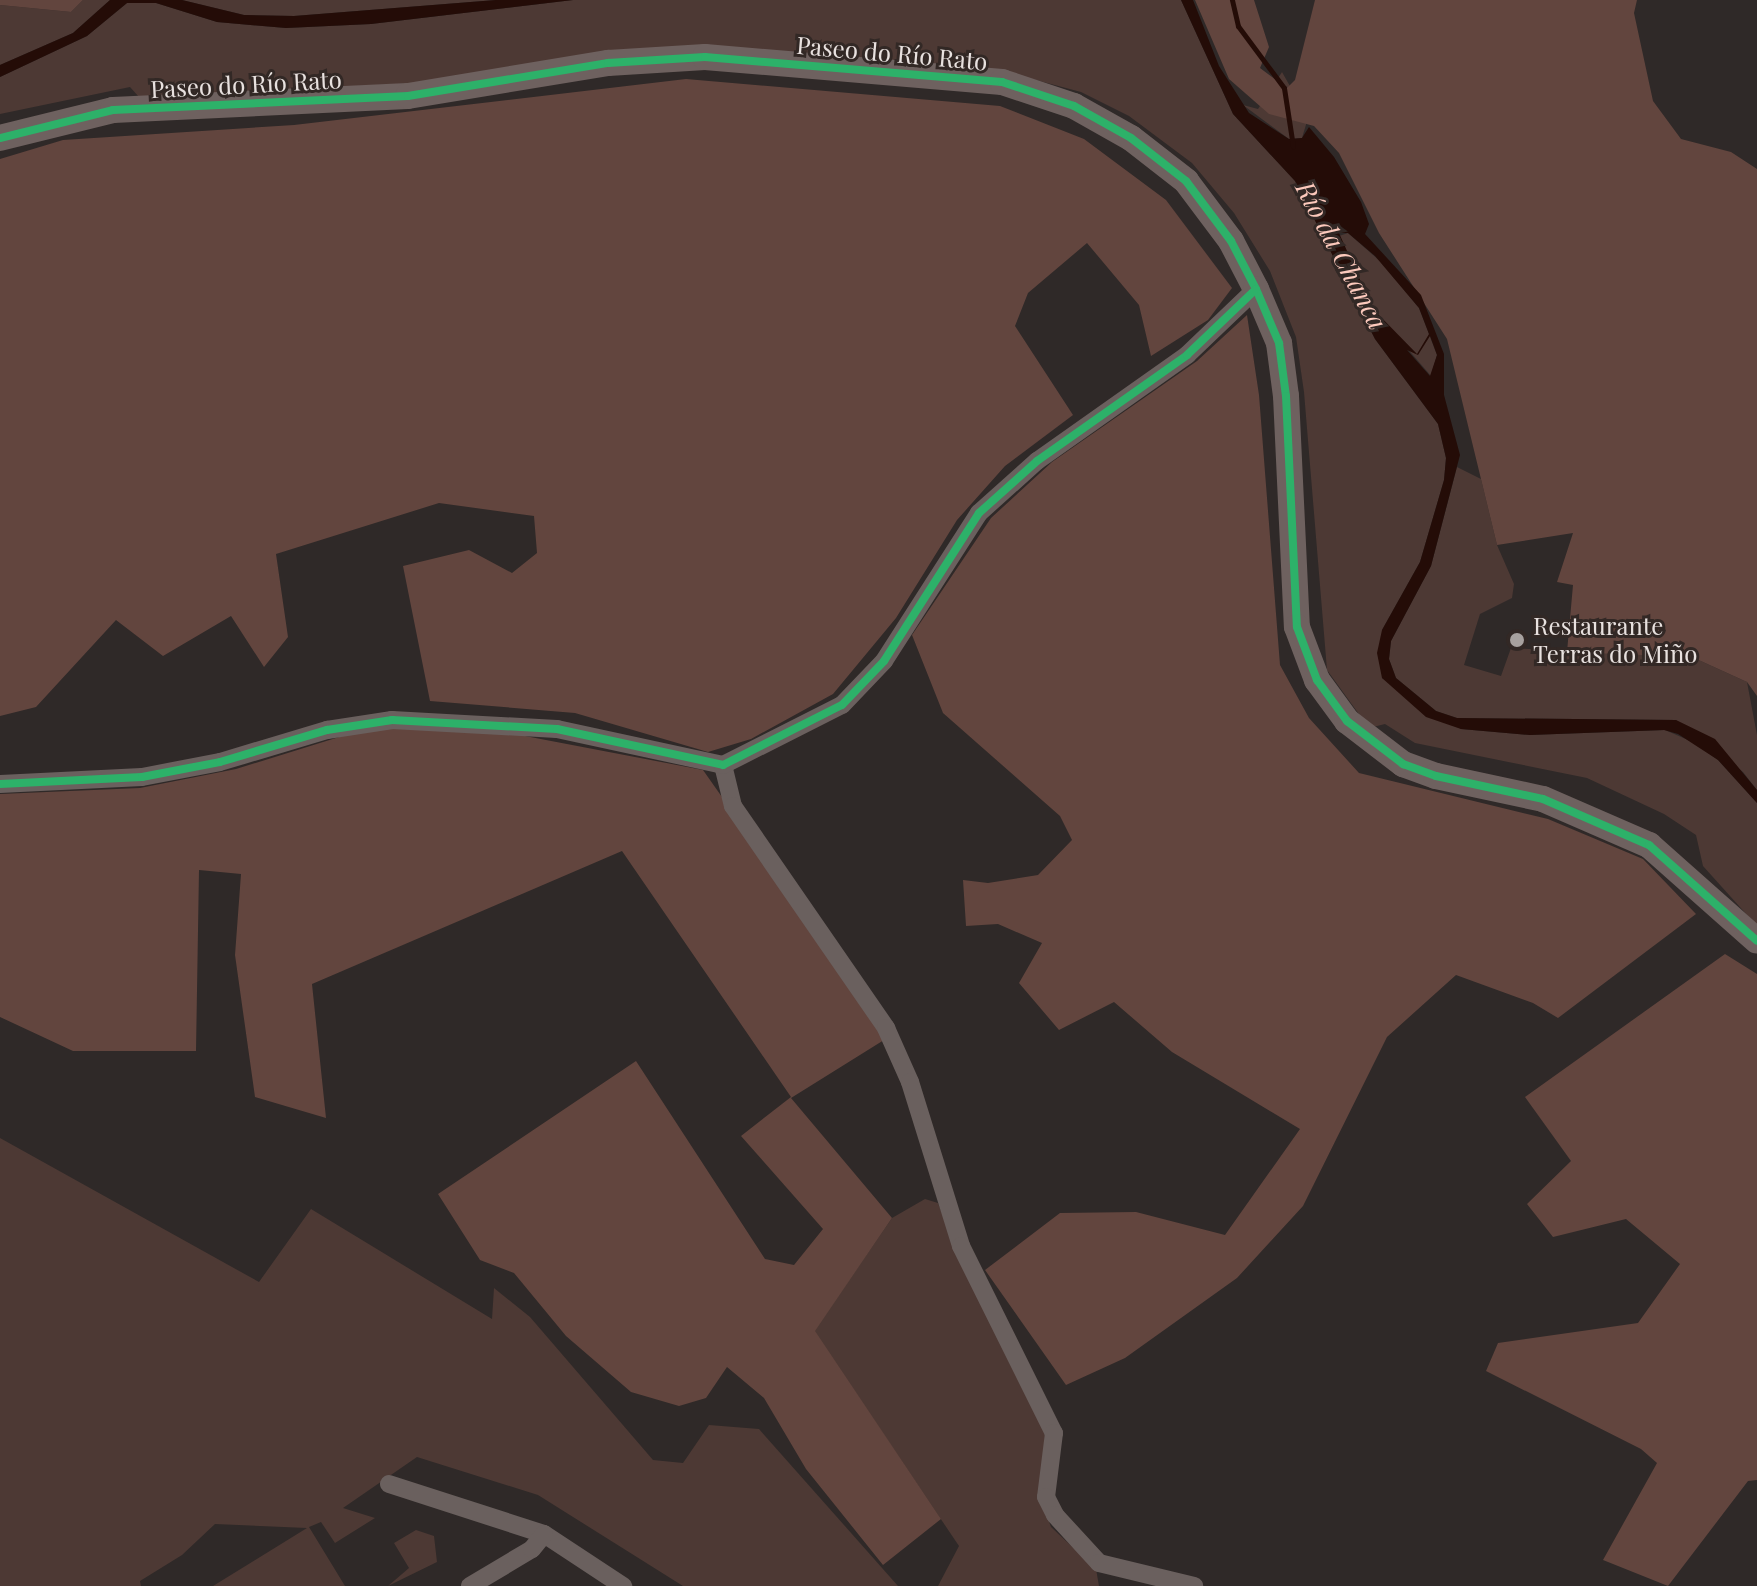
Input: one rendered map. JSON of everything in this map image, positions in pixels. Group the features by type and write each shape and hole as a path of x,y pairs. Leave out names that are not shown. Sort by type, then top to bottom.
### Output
{"street":[{"name":"Paseo do Río Rato","path":"0,138 113,110 408,96 608,63 705,57 1002,82 1074,106 1131,138 1186,181 1231,241 1256,289 1279,343 1286,396 1297,627 1317,680 1347,721 1403,764 1543,799 1649,845 1757,941"},
{"path":"0,784 142,777 220,762 327,730 403,719 557,729 723,765 842,705 884,661 979,513 1037,461 1187,355 1256,289"},
{"path":"723,765 733,806 886,1028 910,1082 961,1246 1054,1433 1046,1497 1055,1515 1099,1563 1174,1584 1194,1586"},
{"path":"389,1484 544,1534 623,1586"},
{"path":"470,1586 532,1549 544,1534"}],"shaded area":[{"path":"0,0 83,0 71,12 0,5"},
{"path":"83,0 110,0 73,33 0,65 0,5 71,12"},
{"path":"182,0 496,0 294,16 244,15"},
{"path":"573,0 1181,0 1233,114 1295,181 1375,339 1438,424 1446,458 1444,480 1420,562 1382,630 1382,678 1461,729 1530,735 1665,730 1695,743 1718,760 1757,803 1757,926 1703,866 1696,835 1664,814 1587,778 1415,743 1385,724 1369,728 1327,670 1304,392 1296,337 1270,271 1234,213 1192,163 1129,116 1081,92 1002,71 875,60 139,97 130,87 0,114 0,77 87,36 127,3 156,3 217,22 286,28 371,24"},
{"path":"1195,0 1254,0 1269,47 1260,68 1287,88 1295,80 1315,0 1637,0 1634,13 1653,101 1681,139 1731,152 1757,169 1757,696 1747,682 1692,657 1567,652 1573,585 1557,582 1573,533 1497,545 1447,339 1379,233 1339,153 1314,126 1269,114 1229,79"},
{"path":"1282,72 1308,118 1302,138 1289,139 1243,105 1258,109"},
{"path":"686,79 1000,106 1084,139 1166,200 1232,288 1208,320 1151,356 1139,305 1087,243 1028,293 1015,326 1073,415 1005,466 957,520 896,618 833,694 751,739 708,752 575,713 430,701 403,566 469,550 512,573 537,553 534,516 439,503 276,554 288,637 264,667 231,616 163,656 116,620 36,707 0,716 0,159 63,140 294,125"},
{"path":"1348,233 1381,262 1419,308 1437,355 1431,376 1373,309 1339,236"},
{"path":"1247,315 1259,395 1280,665 1309,718 1359,773 1548,819 1643,859 1696,914 1558,1018 1533,1003 1456,975 1387,1037 1303,1206 1237,1278 1125,1358 1066,1385 985,1270 1060,1213 1136,1212 1225,1235 1300,1129 1172,1052 1114,1002 1059,1030 1019,983 1042,943 998,924 966,926 963,880 988,883 1038,875 1072,840 1060,816 943,713 912,635 991,518 1052,462 1197,361"},
{"path":"1457,467 1481,479 1497,545 1514,584 1512,598 1480,614 1464,665 1501,676 1511,648 1692,657 1747,682 1757,735 1757,790 1743,772 1676,720 1457,718 1436,711 1396,678 1389,659 1391,641 1431,566"},
{"path":"468,725 703,770 814,928 884,1040 791,1098 892,1218 815,1331 941,1519 883,1565 806,1469 764,1398 727,1367 706,1398 679,1406 631,1392 566,1336 514,1273 480,1260 438,1194 636,1061 765,1259 794,1265 823,1229 741,1136 791,1097 622,851 312,984 326,1118 255,1097 235,955 241,874 199,870 196,1051 73,1051 0,1017 0,794 140,788 236,769 368,728"},
{"path":"1725,954 1757,974 1757,1480 1748,1481 1668,1586 1603,1560 1657,1463 1641,1449 1486,1371 1498,1343 1638,1323 1680,1264 1626,1219 1553,1237 1527,1204 1571,1161 1525,1097"},
{"path":"0,1138 259,1282 311,1209 492,1319 494,1288 530,1317 653,1460 683,1463 709,1425 759,1429 898,1586 683,1586 538,1495 417,1457 343,1508 375,1518 335,1543 321,1522 309,1527 345,1586 213,1586 307,1528 215,1524 182,1555 140,1581 141,1586 0,1586"},
{"path":"925,1199 938,1203 965,1272 1046,1423 1040,1497 1051,1527 1096,1569 1099,1586 938,1586 959,1546 814,1331 892,1218"},
{"path":"416,1530 434,1536 437,1562 388,1586 409,1568 394,1543"}],"water":[{"path":"110,0 182,0 244,15 294,16 496,0 573,0 371,24 286,28 217,22 156,3 127,3 87,36 0,77 0,65 73,33"},
{"name":"Río da Chanca","path":"1181,0 1193,0 1219,66 1249,113 1289,139 1302,138 1309,127 1334,157 1361,202 1369,224 1365,234 1421,295 1444,354 1444,395 1460,455 1431,566 1391,641 1389,659 1396,678 1436,711 1457,718 1676,720 1715,739 1757,790 1757,803 1718,760 1678,734 1664,730 1530,735 1461,729 1426,717 1382,678 1377,653 1382,630 1420,562 1444,480 1446,458 1438,424 1375,339 1295,181 1233,114","holes":["1339,233 1348,233 1375,256 1419,308 1429,334 1417,354 1373,309","1430,336 1437,355 1430,376 1407,350 1418,355"]}],"waterway":[{"path":"1232,0 1238,26 1284,88 1293,146"}],"cycle path":[{"path":"0,138 113,110 408,96 608,63 705,57 1002,82 1074,106 1131,138 1186,181 1231,241 1256,289 1279,343 1286,396 1297,627 1317,680 1347,721 1403,764 1436,776 1543,799 1649,845 1757,941"},
{"path":"0,784 142,777 220,762 327,730 392,720 557,729 723,765 842,705 884,661 979,513 1037,461 1187,355 1256,289"}],"place":[{"name":"Restaurante Terras do Miño","path":"1517,640"}]}
